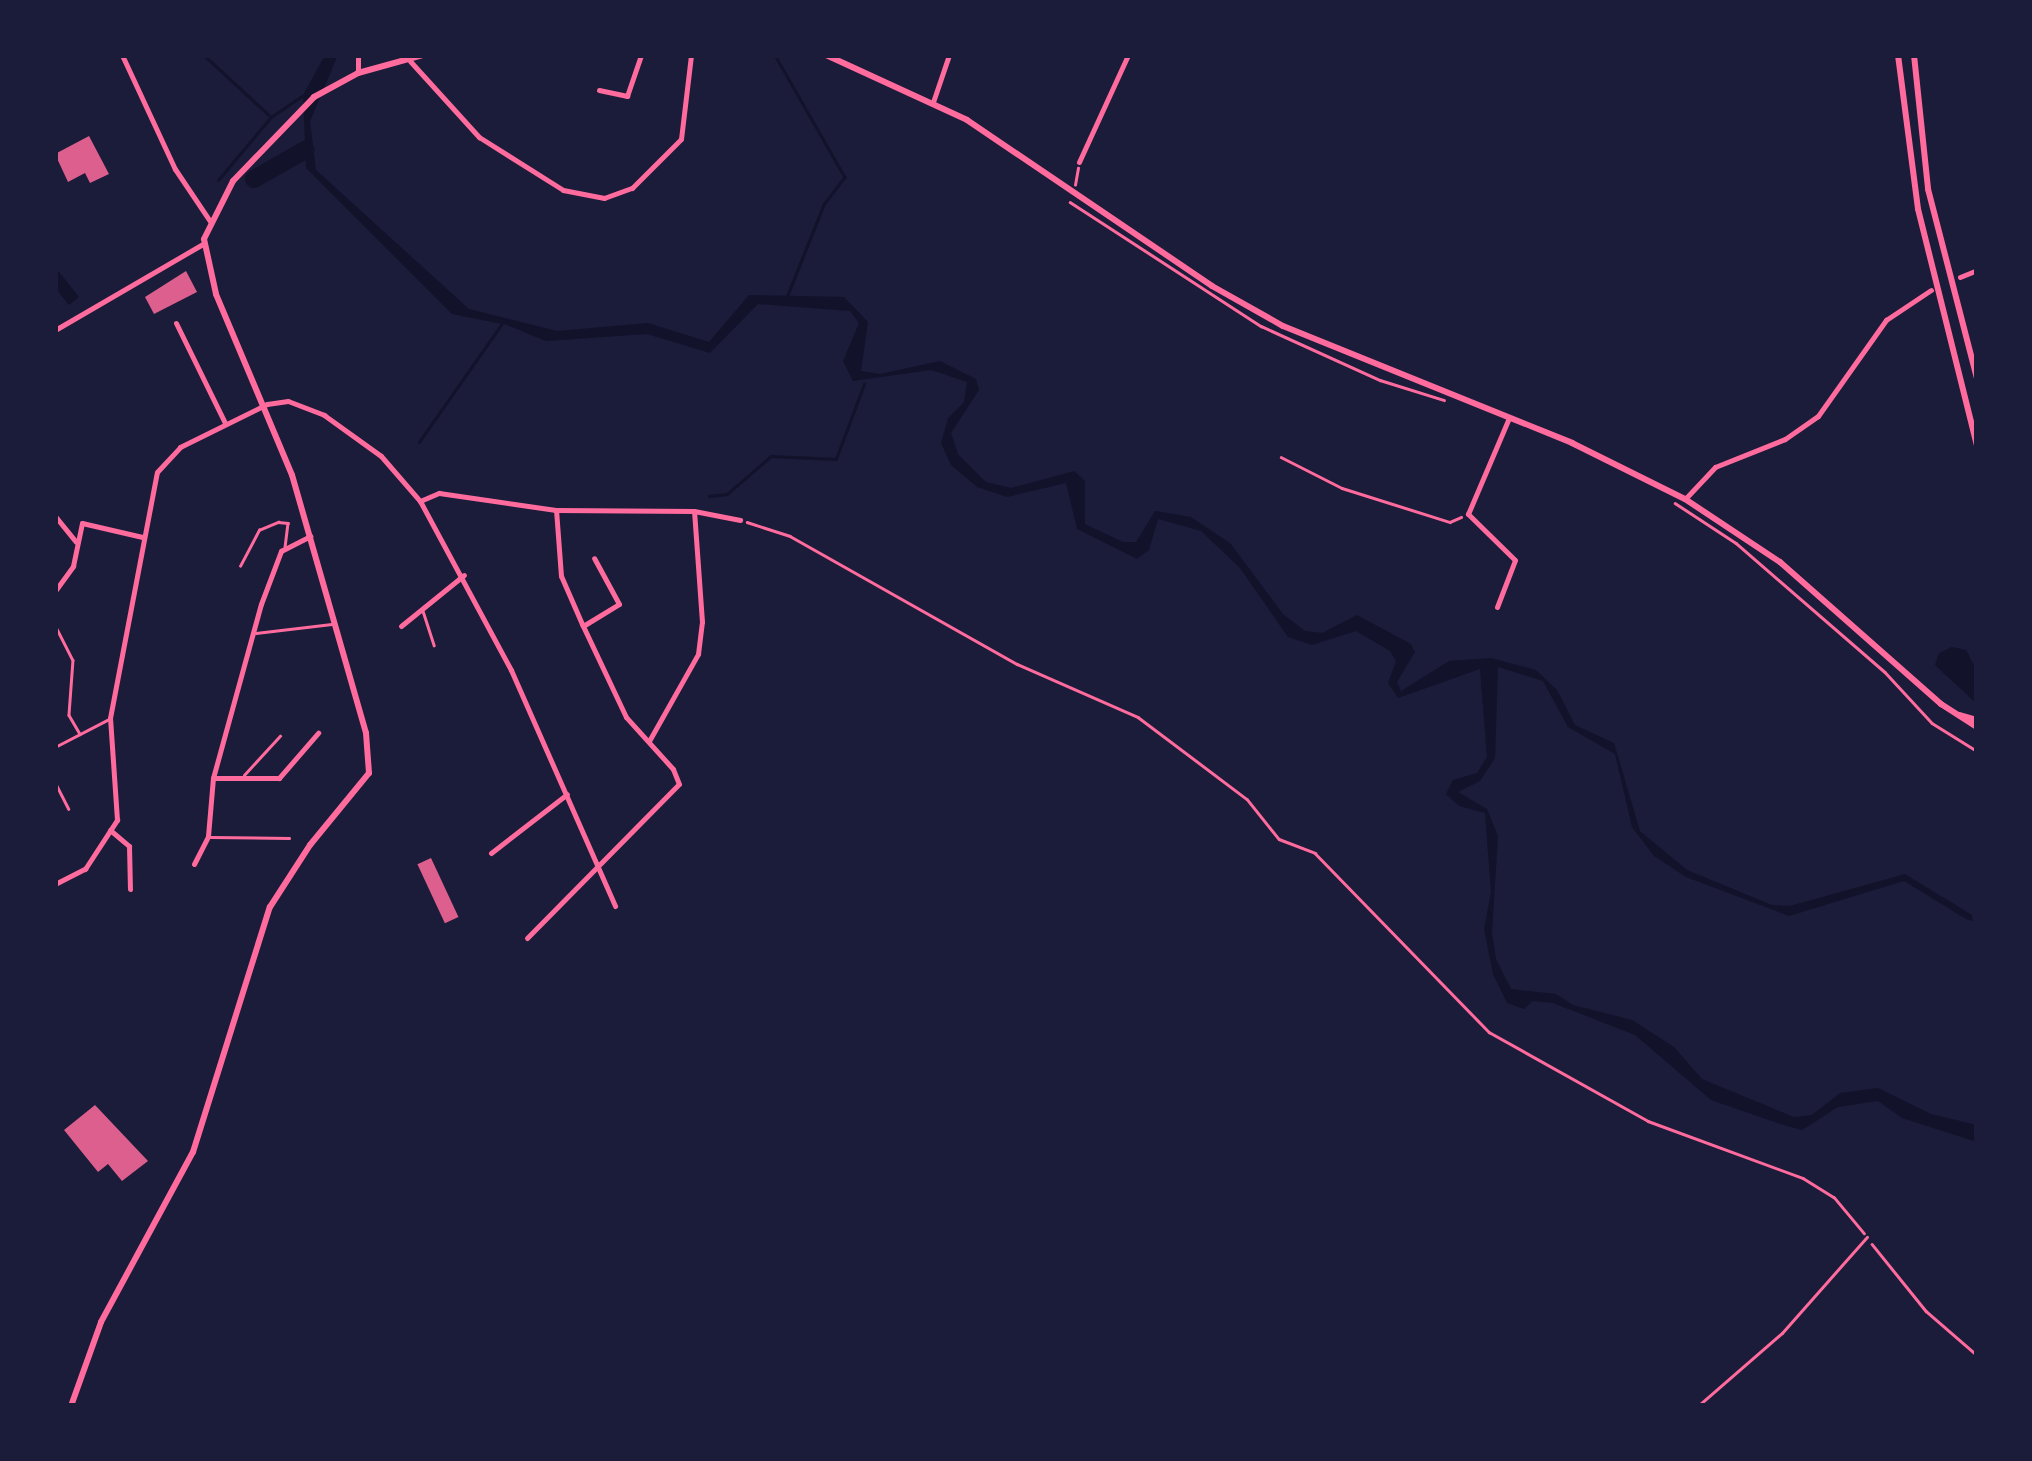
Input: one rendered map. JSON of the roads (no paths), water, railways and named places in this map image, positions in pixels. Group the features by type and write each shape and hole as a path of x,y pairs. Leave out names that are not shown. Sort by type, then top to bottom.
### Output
{"main road":[{"path":"71,1406 101,1322 193,1152 270,907 310,845 369,774 366,733 310,536 266,404 216,294 203,244 210,221 267,144 314,97 342,79 424,55"},
{"path":"826,55 933,102 1212,286 1284,326 1509,418 1686,499 1819,593 1952,713 1977,728"},
{"path":"1898,55 1918,209 1977,446"},
{"path":"1914,55 1928,189 1977,378"},
{"path":"1952,713 1977,720"}],"street":[{"path":"122,55 174,169 210,221"},
{"path":"358,55 358,73"},
{"path":"600,90 628,96 641,55"},
{"path":"410,61 479,137 563,190 604,198 632,188 681,138 691,55"},
{"path":"933,102 949,55"},
{"path":"1080,162 1125,57 1113,55"},
{"path":"55,330 203,244"},
{"path":"1960,277 1977,270"},
{"path":"1686,499 1715,467 1785,438 1818,416 1886,320 1931,290"},
{"path":"176,324 225,423"},
{"path":"55,884 85,869 117,820 110,718 152,484 167,458 225,423 266,404 288,401 324,415 382,456 420,501 464,575 601,867 615,906"},
{"path":"1497,607 1514,560 1468,514 1509,418"},
{"path":"420,501 439,493 556,510 694,511 740,520"},
{"path":"528,938 679,784 649,741 626,717 560,576 556,510"},
{"path":"649,741 698,654 702,622 694,511"},
{"path":"55,516 76,542"},
{"path":"55,591 72,566 76,542 89,521 142,537"},
{"path":"194,864 208,836 213,778 255,633 285,550 310,536"},
{"path":"584,626 619,604 594,558"},
{"path":"401,626 464,575"},
{"path":"213,778 279,778 318,732"},
{"path":"490,853 567,793"},
{"path":"110,830 129,846 130,888"}],"lane":[{"path":"240,566 258,530 278,522 288,522 285,550"},
{"path":"423,611 434,644"},
{"path":"255,633 335,623"},
{"path":"55,625 73,660 70,715 80,734"},
{"path":"55,746 110,718"},
{"path":"240,780 280,736"},
{"path":"55,782 69,809"},
{"path":"208,836 289,838"},
{"path":"1698,1406 1782,1332 1867,1237"}],"waterway":[{"path":"204,55 269,115"},
{"path":"775,55 845,177 824,205 786,300"},
{"path":"218,180 271,117 304,95"},
{"path":"254,179 305,150"},
{"path":"419,442 501,325"},
{"path":"709,496 727,494 771,456 836,459 864,384"}]}
